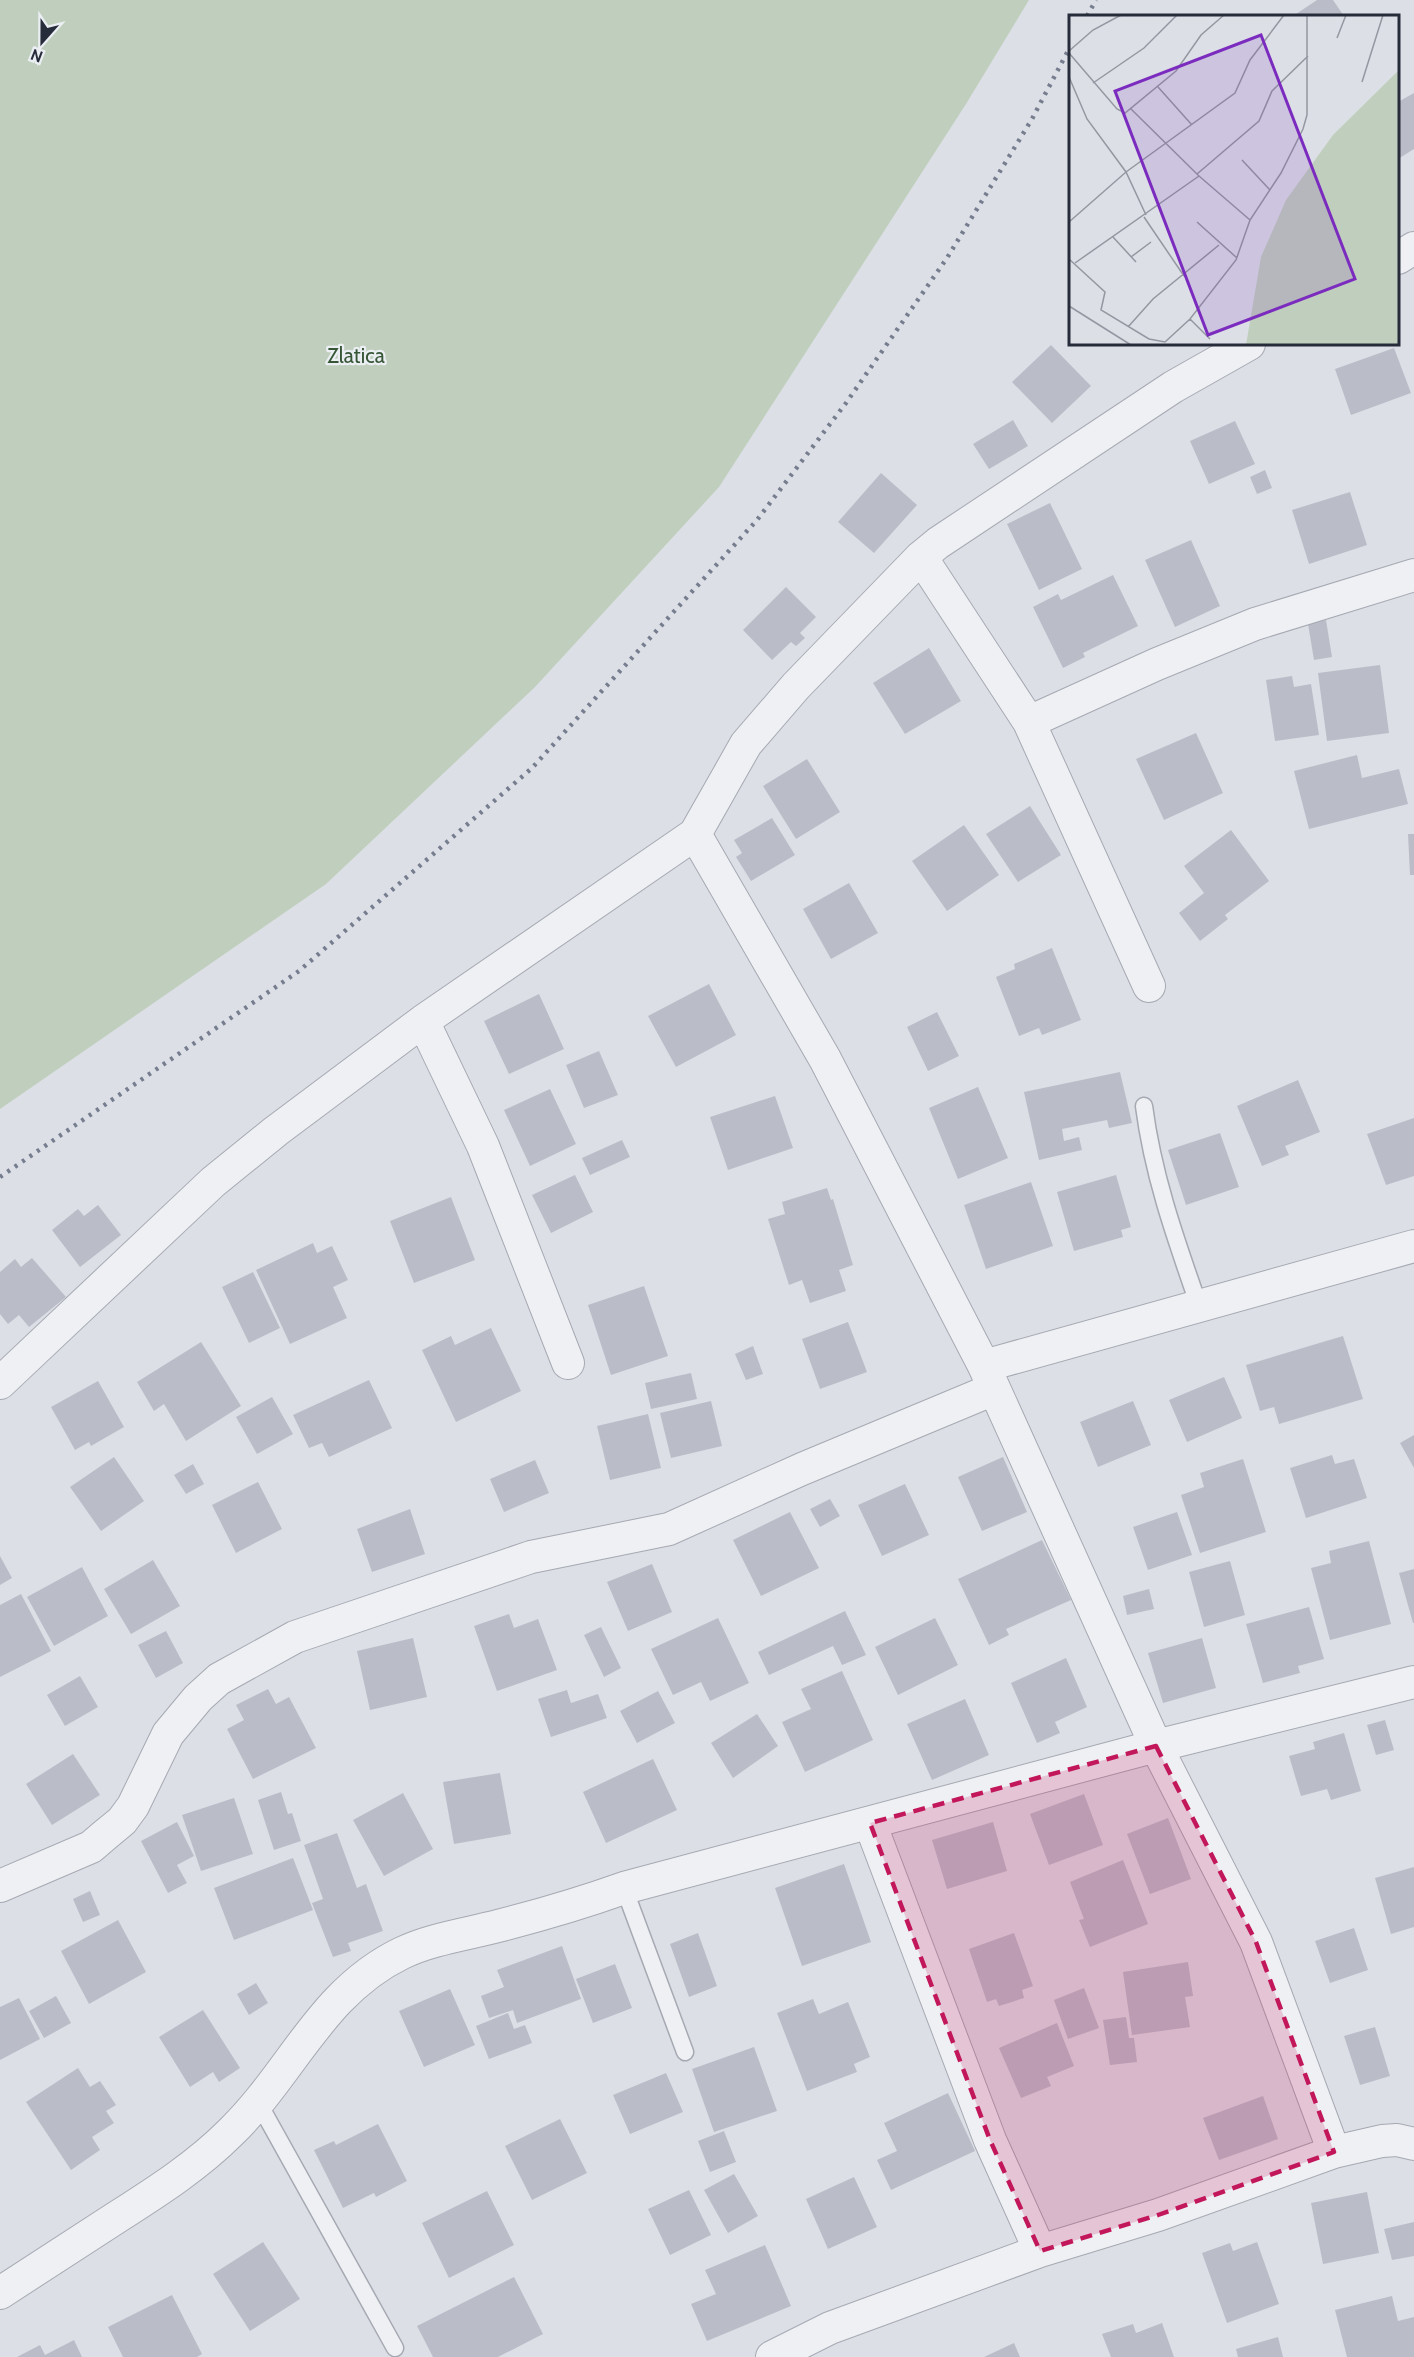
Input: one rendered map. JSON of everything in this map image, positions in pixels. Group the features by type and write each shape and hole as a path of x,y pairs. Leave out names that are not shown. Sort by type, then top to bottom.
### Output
{"street":[{"path":"1399,257 1414,248"},
{"path":"0,1383 213,1182 276,1131 423,1021 694,834 746,744 796,686 921,557 970,521 1173,387 1246,345"},
{"path":"921,557 1029,722 1149,986"},
{"path":"1029,722 1157,664 1254,624 1414,575"},
{"path":"694,834 825,1059 989,1377 1156,1746 1256,1942 1334,2152"},
{"path":"423,1021 483,1146 568,1363"},
{"path":"0,1886 91,1847 122,1821 133,1806 168,1734 198,1698 219,1679 295,1637 531,1557 669,1529 802,1469 989,1377 1199,1306 1414,1246"},
{"path":"0,2293 178,2178 231,2132 258,2102 321,2017 368,1974 402,1953 432,1942 561,1910 624,1888 1156,1746 1414,1682"},
{"path":"870,1823 990,2140 1040,2251"},
{"path":"772,2357 830,2328 1040,2251 1158,2215 1334,2152 1382,2141 1397,2140 1414,2144"}],"lane":[{"path":"1144,1106 1149,1146 1159,1187 1199,1306"},
{"path":"624,1888 685,2052"},
{"path":"258,2102 395,2348"}],"highlighted area":[{"path":"1156,1746 1256,1942 1334,2152 1158,2215 1040,2251 990,2140 870,1823"}],"green space":[{"name":"Zlatica","path":"0,0 1029,0 966,104 719,487 535,687 326,884 0,1109"}],"building":[{"path":"1317,0 1333,0 1343,15 1294,15"},
{"path":"1414,93 1414,149 1399,158 1399,101"},
{"path":"1051,345 1091,386 1052,423 1012,382"},
{"path":"1394,348 1411,393 1351,415 1335,369"},
{"path":"1013,420 1028,446 989,469 973,444"},
{"path":"1235,421 1255,464 1209,484 1190,441"},
{"path":"1265,470 1272,488 1257,494 1250,477"},
{"path":"881,473 917,505 874,553 838,522"},
{"path":"1350,492 1367,545 1309,564 1292,510"},
{"path":"1050,503 1082,569 1039,590 1007,524"},
{"path":"1191,540 1220,606 1175,627 1145,560"},
{"path":"1113,575 1138,626 1083,653 1085,657 1063,668 1033,607 1058,594 1061,600"},
{"path":"786,587 816,617 800,633 805,638 796,646 791,642 772,660 743,630"},
{"path":"1326,620 1332,657 1314,660 1308,624"},
{"path":"929,648 961,701 905,734 873,683"},
{"path":"1380,665 1389,733 1327,741 1318,673"},
{"path":"1292,676 1294,687 1311,684 1319,735 1275,741 1266,680"},
{"path":"1196,733 1223,793 1164,820 1136,759"},
{"path":"1357,755 1362,778 1399,769 1408,804 1309,829 1294,771"},
{"path":"807,759 840,812 796,839 763,786"},
{"path":"1030,806 1061,855 1018,882 986,834"},
{"path":"772,818 795,855 751,881 736,857 742,853 734,840"},
{"path":"964,825 999,875 947,911 912,861"},
{"path":"1231,830 1269,881 1225,915 1228,919 1200,941 1179,913 1204,893 1184,866"},
{"path":"1408,834 1414,834 1414,875 1410,875"},
{"path":"849,883 878,933 831,959 803,909"},
{"path":"1052,948 1081,1020 1042,1035 1039,1028 1019,1036 996,977 1015,969 1014,964"},
{"path":"709,984 736,1035 676,1067 648,1016"},
{"path":"539,994 564,1049 509,1074 484,1021"},
{"path":"937,1012 959,1056 928,1071 907,1027"},
{"path":"599,1051 618,1095 584,1108 566,1065"},
{"path":"1120,1072 1132,1123 1109,1128 1107,1120 1062,1129 1064,1141 1079,1137 1082,1150 1039,1160 1024,1092"},
{"path":"1298,1080 1320,1132 1285,1146 1289,1155 1262,1166 1237,1106"},
{"path":"978,1087 1008,1158 958,1179 929,1108"},
{"path":"550,1089 576,1144 530,1166 504,1110"},
{"path":"775,1096 793,1148 728,1170 710,1117"},
{"path":"1414,1118 1414,1176 1386,1185 1367,1134"},
{"path":"1220,1133 1239,1187 1186,1205 1168,1150"},
{"path":"622,1140 630,1157 590,1175 582,1158"},
{"path":"575,1175 593,1212 551,1233 532,1195"},
{"path":"1116,1175 1131,1227 1121,1230 1123,1237 1074,1251 1057,1192"},
{"path":"1031,1182 1053,1246 986,1269 964,1205"},
{"path":"827,1188 831,1200 833,1199 853,1265 839,1270 846,1291 810,1303 802,1280 789,1285 768,1219 785,1214 782,1202"},
{"path":"451,1197 475,1260 414,1283 390,1221"},
{"path":"98,1205 121,1235 80,1267 52,1230 78,1209 84,1216"},
{"path":"313,1243 317,1253 332,1246 348,1280 333,1287 347,1318 290,1344 256,1270"},
{"path":"32,1258 66,1297 29,1327 19,1315 8,1324 0,1314 0,1272 15,1259 21,1267"},
{"path":"253,1272 280,1328 249,1343 222,1287"},
{"path":"644,1286 668,1356 611,1375 588,1305"},
{"path":"848,1322 867,1372 820,1389 802,1339"},
{"path":"491,1328 521,1391 456,1422 422,1350 451,1336 455,1345"},
{"path":"1343,1336 1363,1399 1279,1424 1274,1407 1260,1411 1246,1365"},
{"path":"201,1342 241,1406 186,1441 164,1404 154,1411 137,1382"},
{"path":"753,1346 763,1374 746,1380 735,1354"},
{"path":"691,1373 697,1399 651,1409 645,1383"},
{"path":"1224,1377 1242,1418 1187,1442 1169,1400"},
{"path":"369,1380 392,1428 329,1457 322,1443 309,1448 293,1415"},
{"path":"98,1381 124,1427 91,1446 89,1442 75,1450 51,1407"},
{"path":"272,1397 293,1434 257,1454 236,1417"},
{"path":"711,1401 722,1446 671,1458 660,1413"},
{"path":"1133,1401 1151,1445 1098,1467 1080,1422"},
{"path":"648,1414 661,1468 610,1480 597,1426"},
{"path":"1414,1435 1414,1468 1400,1443"},
{"path":"1332,1455 1335,1464 1354,1459 1367,1498 1306,1518 1290,1468"},
{"path":"114,1457 144,1501 101,1531 70,1487"},
{"path":"1003,1457 1027,1512 982,1531 958,1477"},
{"path":"1243,1459 1266,1532 1200,1553 1181,1495 1204,1487 1200,1473"},
{"path":"535,1460 549,1493 504,1512 490,1479"},
{"path":"193,1464 204,1484 186,1494 174,1475"},
{"path":"258,1482 282,1529 236,1553 212,1505"},
{"path":"905,1484 929,1535 882,1556 858,1505"},
{"path":"830,1499 840,1516 820,1527 810,1509"},
{"path":"410,1509 425,1554 372,1572 357,1529"},
{"path":"790,1512 819,1568 761,1596 733,1540"},
{"path":"1177,1512 1192,1555 1148,1570 1133,1527"},
{"path":"1042,1540 1071,1600 1006,1629 1009,1635 989,1645 958,1579"},
{"path":"1369,1541 1391,1624 1330,1640 1311,1568 1331,1563 1329,1551"},
{"path":"0,1556 12,1578 0,1585"},
{"path":"153,1560 180,1606 131,1634 104,1589"},
{"path":"1230,1561 1245,1615 1204,1627 1189,1572"},
{"path":"652,1564 672,1612 628,1631 607,1582"},
{"path":"82,1567 108,1616 54,1646 27,1597"},
{"path":"1414,1569 1414,1623 1413,1623 1399,1573"},
{"path":"1149,1589 1154,1609 1127,1615 1123,1596"},
{"path":"21,1594 51,1651 0,1677 0,1605"},
{"path":"1309,1607 1324,1659 1298,1666 1300,1673 1263,1683 1246,1624"},
{"path":"845,1611 866,1655 842,1665 833,1646 769,1675 758,1652"},
{"path":"509,1614 514,1628 538,1619 557,1670 497,1691 474,1626"},
{"path":"718,1618 749,1683 710,1701 701,1682 673,1695 651,1649"},
{"path":"935,1618 958,1665 898,1695 875,1647"},
{"path":"601,1627 621,1668 604,1677 584,1635"},
{"path":"166,1631 183,1663 156,1678 138,1645"},
{"path":"413,1638 427,1697 370,1710 357,1651"},
{"path":"1202,1638 1216,1688 1163,1703 1148,1653"},
{"path":"1066,1658 1087,1707 1055,1722 1060,1733 1037,1743 1011,1683"},
{"path":"842,1671 873,1740 805,1772 782,1722 811,1709 801,1689"},
{"path":"80,1676 98,1707 65,1726 47,1695"},
{"path":"268,1689 276,1704 289,1697 316,1748 253,1779 227,1729 244,1720 236,1705"},
{"path":"567,1690 571,1703 598,1694 607,1718 551,1737 538,1699"},
{"path":"658,1691 675,1723 637,1743 620,1711"},
{"path":"965,1699 989,1755 932,1780 907,1724"},
{"path":"757,1714 778,1746 733,1778 711,1743"},
{"path":"1385,1720 1394,1750 1376,1755 1367,1725"},
{"path":"1344,1733 1361,1791 1331,1800 1327,1789 1301,1796 1289,1756 1315,1749 1313,1742"},
{"path":"73,1754 100,1795 52,1825 26,1784"},
{"path":"653,1759 677,1810 606,1843 583,1792"},
{"path":"500,1773 511,1834 454,1844 443,1782"},
{"path":"281,1792 288,1814 292,1813 301,1841 274,1850 258,1800"},
{"path":"403,1793 433,1849 384,1876 353,1820"},
{"path":"1084,1794 1103,1845 1049,1865 1030,1814"},
{"path":"234,1798 253,1854 201,1871 182,1815"},
{"path":"1168,1818 1191,1879 1150,1894 1127,1834"},
{"path":"177,1822 194,1856 177,1865 187,1883 168,1893 141,1841"},
{"path":"993,1822 1007,1871 947,1889 932,1840"},
{"path":"337,1833 357,1888 366,1884 383,1931 348,1943 351,1951 333,1957 312,1903 323,1899 304,1845"},
{"path":"293,1858 313,1910 234,1940 214,1888"},
{"path":"1123,1860 1148,1924 1090,1947 1079,1920 1084,1919 1070,1882"},
{"path":"844,1864 871,1942 802,1966 775,1888"},
{"path":"1414,1867 1414,1927 1391,1934 1375,1878"},
{"path":"90,1891 100,1915 83,1922 73,1899"},
{"path":"118,1920 146,1972 89,2004 61,1951"},
{"path":"1354,1928 1368,1970 1330,1983 1315,1941"},
{"path":"698,1933 717,1986 689,1997 670,1944"},
{"path":"1014,1933 1033,1986 1022,1990 1024,1998 999,2006 996,1999 987,2002 969,1949"},
{"path":"562,1946 581,1999 517,2023 513,2010 489,2018 481,1996 504,1987 497,1970"},
{"path":"1188,1962 1193,1996 1185,1997 1190,2027 1132,2035 1123,1972"},
{"path":"615,1964 632,2008 593,2023 576,1979"},
{"path":"256,1983 268,2003 249,2015 237,1994"},
{"path":"1084,1988 1099,2028 1068,2039 1054,2000"},
{"path":"450,1989 475,2045 424,2067 399,2011"},
{"path":"56,1996 71,2023 44,2038 29,2011"},
{"path":"19,1998 40,2039 0,2060 0,2007"},
{"path":"813,1999 819,2014 848,2002 870,2057 854,2064 857,2072 807,2091 777,2013"},
{"path":"203,2010 240,2068 219,2082 213,2072 190,2087 159,2037"},
{"path":"508,2013 514,2029 525,2025 532,2043 489,2059 476,2026"},
{"path":"1126,2017 1129,2038 1134,2038 1137,2062 1110,2065 1103,2020"},
{"path":"1057,2023 1074,2066 1047,2077 1051,2086 1021,2098 999,2048"},
{"path":"1375,2027 1390,2076 1360,2085 1344,2036"},
{"path":"754,2047 777,2111 714,2132 692,2069"},
{"path":"78,2068 90,2087 100,2081 116,2105 106,2111 114,2123 92,2137 100,2150 71,2170 26,2102"},
{"path":"666,2073 683,2112 630,2134 613,2095"},
{"path":"948,2093 975,2151 891,2190 877,2160 897,2151 884,2123"},
{"path":"1263,2096 1278,2139 1219,2160 1203,2118"},
{"path":"560,2119 587,2173 532,2200 505,2146"},
{"path":"378,2124 407,2181 376,2197 374,2193 343,2208 314,2150 334,2141 336,2145"},
{"path":"724,2131 736,2162 710,2172 698,2141"},
{"path":"734,2174 758,2216 728,2233 704,2190"},
{"path":"854,2177 877,2227 828,2249 806,2199"},
{"path":"689,2190 711,2235 670,2255 648,2209"},
{"path":"487,2191 514,2245 449,2278 422,2223"},
{"path":"1367,2192 1379,2253 1323,2264 1311,2203"},
{"path":"1414,2222 1414,2256 1392,2260 1384,2229"},
{"path":"263,2242 300,2299 250,2331 213,2274"},
{"path":"1257,2242 1279,2304 1227,2323 1202,2253 1230,2243 1233,2251"},
{"path":"765,2245 791,2306 707,2341 691,2304 716,2294 705,2270"},
{"path":"514,2277 543,2334 498,2357 433,2357 417,2326"},
{"path":"172,2295 202,2354 197,2357 123,2357 108,2327"},
{"path":"1392,2296 1398,2321 1414,2317 1414,2357 1347,2357 1335,2310"},
{"path":"1162,2323 1174,2357 1111,2357 1102,2334 1133,2324 1136,2333"},
{"path":"1278,2337 1283,2357 1238,2357 1236,2349"},
{"path":"74,2340 82,2357 17,2357 40,2345 45,2355"},
{"path":"1014,2343 1020,2357 984,2357"}],"railway":[{"path":"1088,15 1096,0"},
{"path":"0,1177 299,971 532,768 757,520 846,403 947,258 1032,119 1069,49"}]}
